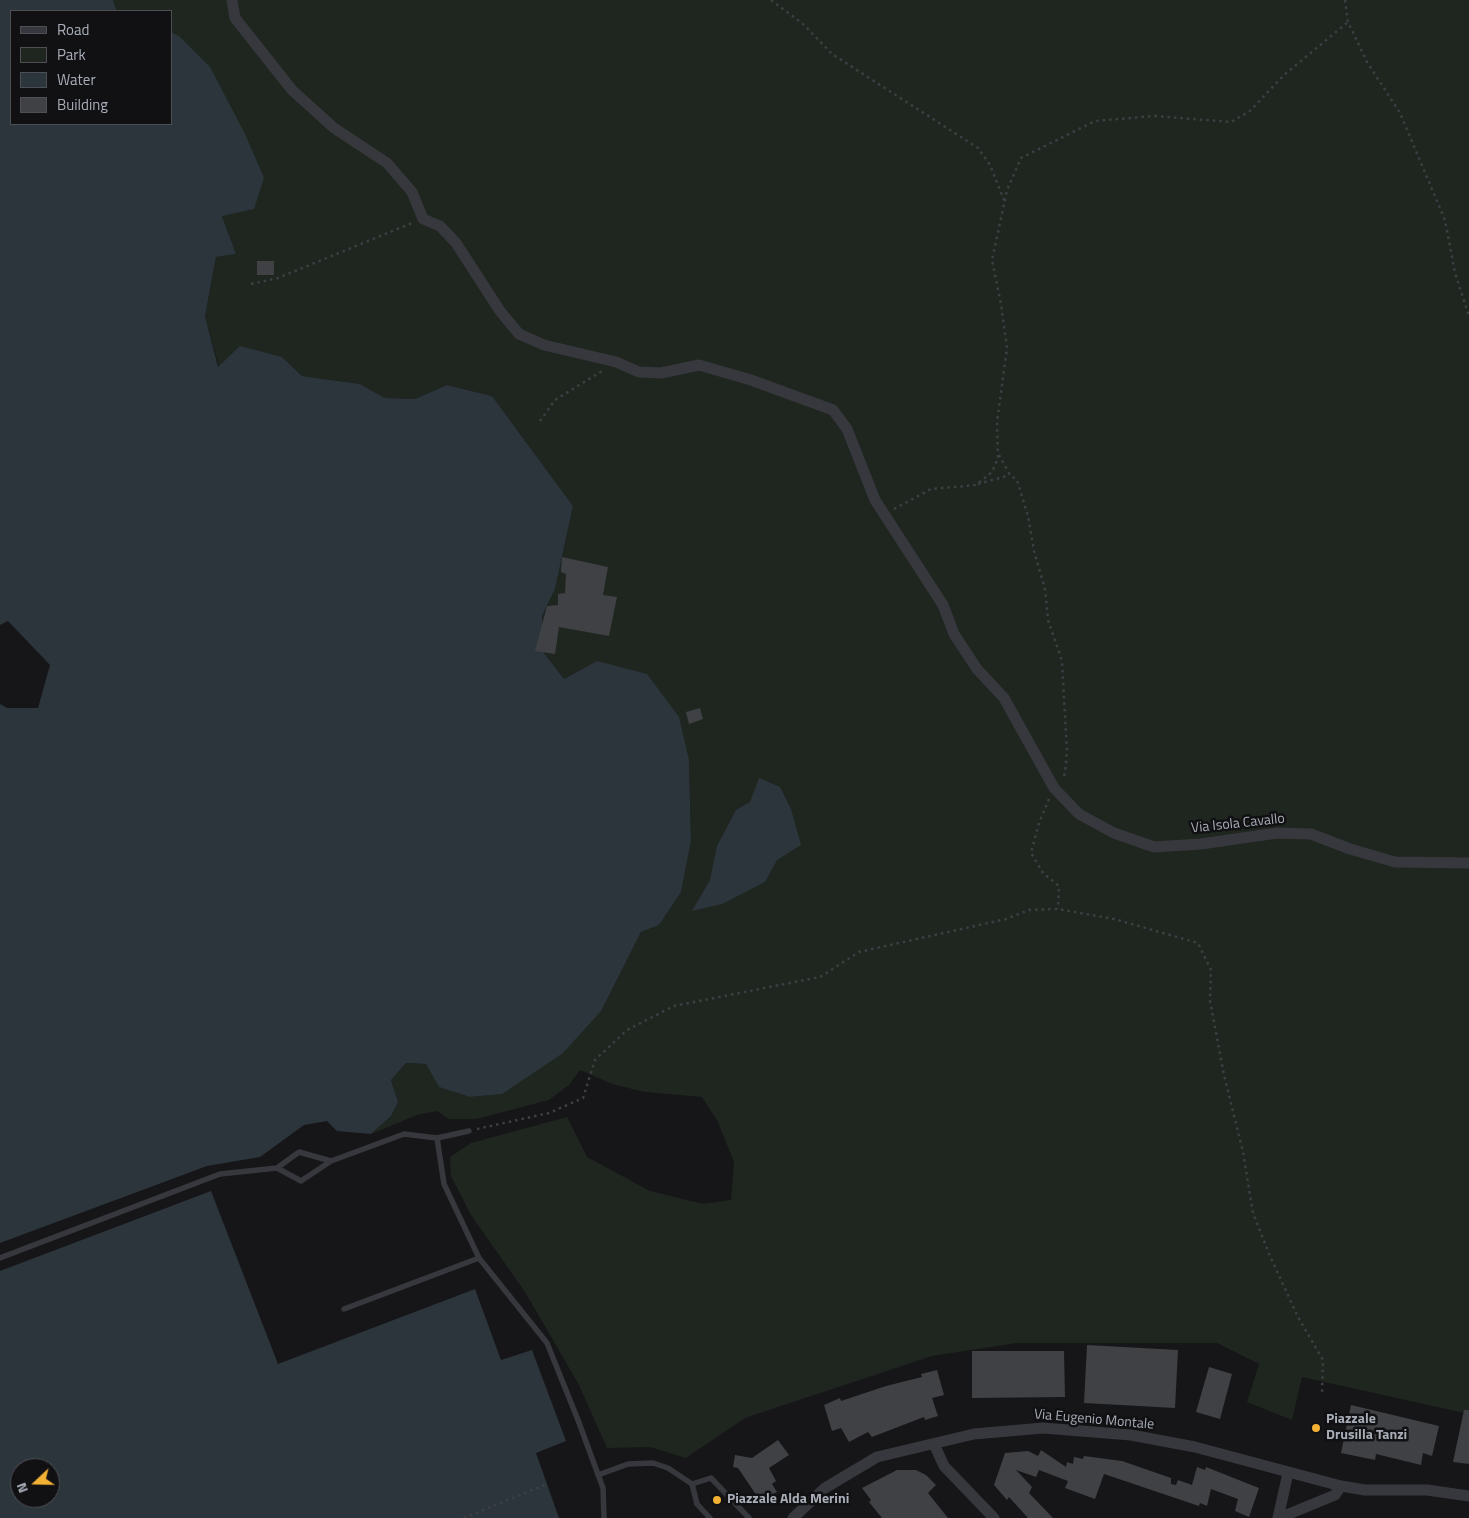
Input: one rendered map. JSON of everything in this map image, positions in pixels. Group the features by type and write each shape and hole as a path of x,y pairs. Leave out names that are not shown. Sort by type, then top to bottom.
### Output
{"street":[{"path":"232,0 235,18 292,90 334,128 387,163 412,192 423,219"},
{"name":"Via Isola Cavallo","path":"423,219 440,226 456,243 500,311 519,334 544,345 616,362 639,372 661,373 700,365 751,380 833,410 847,429 875,500 943,605 954,634 977,670 1004,698 1054,788 1079,814 1114,833 1154,847 1201,844 1277,833 1311,834 1350,849 1394,862 1469,863"},
{"name":"Via Eugenio Montale","path":"793,1518 825,1488 877,1457 974,1434 1043,1428 1131,1435 1195,1447 1288,1473 1364,1490 1427,1490 1469,1496"},
{"path":"934,1444 944,1466 994,1518"},
{"path":"1279,1518 1288,1473"},
{"path":"1279,1518 1335,1495 1341,1486"}],"lane":[{"path":"277,1168 301,1181 331,1161 404,1134 437,1138 470,1131"},
{"path":"437,1138 444,1184 479,1258 547,1343 603,1488 604,1518"},
{"path":"0,1258 220,1174 277,1168 299,1152 331,1161"},
{"path":"344,1309 479,1258"},
{"path":"598,1475 628,1464 653,1463 668,1468 692,1484 697,1504 710,1518"},
{"path":"692,1484 711,1478 749,1518"}],"path":[{"path":"771,0 803,24 832,54 978,148 990,165 1005,201"},
{"path":"1345,0 1348,22 1367,62 1400,113 1445,220 1456,273 1469,316"},
{"path":"976,484 992,472 998,454 998,422 1007,348 1002,304 992,260 1014,169 1021,158 1095,121 1154,116 1231,122 1250,110 1284,75 1348,22"},
{"path":"251,284 278,278 382,233 423,219"},
{"path":"540,421 556,400 616,362"},
{"path":"998,454 1010,475 1017,480 1028,516 1034,551 1045,589 1048,620 1062,661 1067,752 1066,774 1054,788 1039,823 1031,853 1043,873 1059,886 1058,908"},
{"path":"885,515 931,489 976,484 1010,475"},
{"path":"470,1131 549,1113 583,1098 595,1060 627,1030 674,1006 820,977 859,952 1006,919 1029,910 1058,908 1114,919 1198,943 1212,970 1210,1001 1224,1076 1243,1152 1253,1213 1298,1318 1323,1360 1322,1393"},
{"path":"464,1518 547,1484"}],"green space":[{"path":"113,0 1469,0 1469,1414 1302,1377 1292,1420 1247,1402 1259,1364 1217,1343 1017,1343 932,1356 745,1418 686,1458 650,1447 607,1448 579,1385 525,1292 471,1215 451,1176 450,1157 471,1143 567,1117 587,1157 650,1191 703,1204 731,1200 734,1162 718,1122 702,1097 645,1092 612,1084 580,1070 569,1085 549,1100 476,1119 449,1119 437,1111 417,1115 371,1134 391,1116 398,1102 391,1080 406,1063 426,1064 440,1087 470,1097 501,1094 600,1011 641,932 659,925 681,891 691,841 689,760 597,661 564,679 544,653 542,616 555,589 573,506 492,396 447,385 415,399 385,398 360,384 302,376 282,357 219,368 205,316 216,257 236,254 222,216 179,36 172,32 172,10 117,10"}],"water":[{"path":"0,0 113,0 117,10 10,10 10,125 172,125 172,32 179,36 210,67 245,134 264,178 254,209 222,216 236,254 216,257 205,316 218,367 240,346 282,357 302,376 360,384 385,398 415,399 447,385 492,396 573,506 555,589 542,616 544,653 564,679 597,661 647,674 679,717 689,760 691,841 681,892 659,925 641,932 601,1011 563,1053 502,1094 470,1097 439,1087 426,1064 406,1063 391,1080 398,1102 391,1116 371,1134 337,1131 327,1121 304,1125 260,1157 207,1166 0,1243 0,704 7,708 38,708 50,665 8,621 0,625"},
{"path":"759,778 780,787 791,809 801,845 777,860 765,882 722,904 692,911 710,880 717,846 736,810 750,802"},
{"path":"211,1191 278,1364 475,1289 501,1360 532,1350 566,1441 536,1453 559,1518 0,1518 0,1271"}],"building":[{"path":"257,261 274,261 274,275 257,275"},
{"path":"562,557 608,567 603,595 617,597 609,636 559,627 555,654 535,651 547,606 558,605 558,594 565,593 566,574 561,572"},
{"path":"700,708 703,719 689,724 686,712"},
{"path":"1087,1345 1178,1350 1175,1408 1084,1403"},
{"path":"972,1351 1064,1351 1065,1397 972,1398"},
{"path":"1209,1367 1232,1374 1220,1419 1196,1412"},
{"path":"937,1370 944,1395 932,1398 938,1416 925,1420 924,1417 872,1437 868,1432 849,1442 841,1428 832,1431 824,1405 840,1398 841,1401 886,1386 922,1377 921,1374"},
{"path":"1351,1405 1439,1426 1432,1456 1423,1453 1421,1465 1376,1454 1375,1460 1341,1453"},
{"path":"1464,1410 1469,1410 1469,1464 1453,1462"},
{"path":"778,1440 789,1455 769,1468 776,1481 772,1484 777,1492 761,1502 738,1468 733,1467 735,1455 752,1458"},
{"path":"1041,1450 1066,1467 1067,1462 1073,1464 1074,1457 1083,1459 1084,1456 1122,1461 1171,1478 1171,1484 1176,1485 1178,1480 1192,1485 1197,1467 1205,1470 1206,1467 1259,1488 1249,1517 1235,1511 1238,1499 1211,1489 1207,1506 1200,1503 1199,1506 1104,1474 1095,1499 1065,1488 1068,1481 1039,1470 1036,1477 1016,1470 1032,1487 1029,1493 1053,1518 1028,1518 1009,1497 1007,1500 994,1485 1005,1453 1028,1451 1038,1456"},
{"path":"897,1470 916,1470 926,1475 936,1485 928,1493 948,1518 882,1518 869,1502 871,1500 862,1488"}],"place":[{"name":"Piazzale Drusilla Tanzi","path":"1316,1428"},
{"name":"Piazzale Alda Merini","path":"717,1500"}]}
